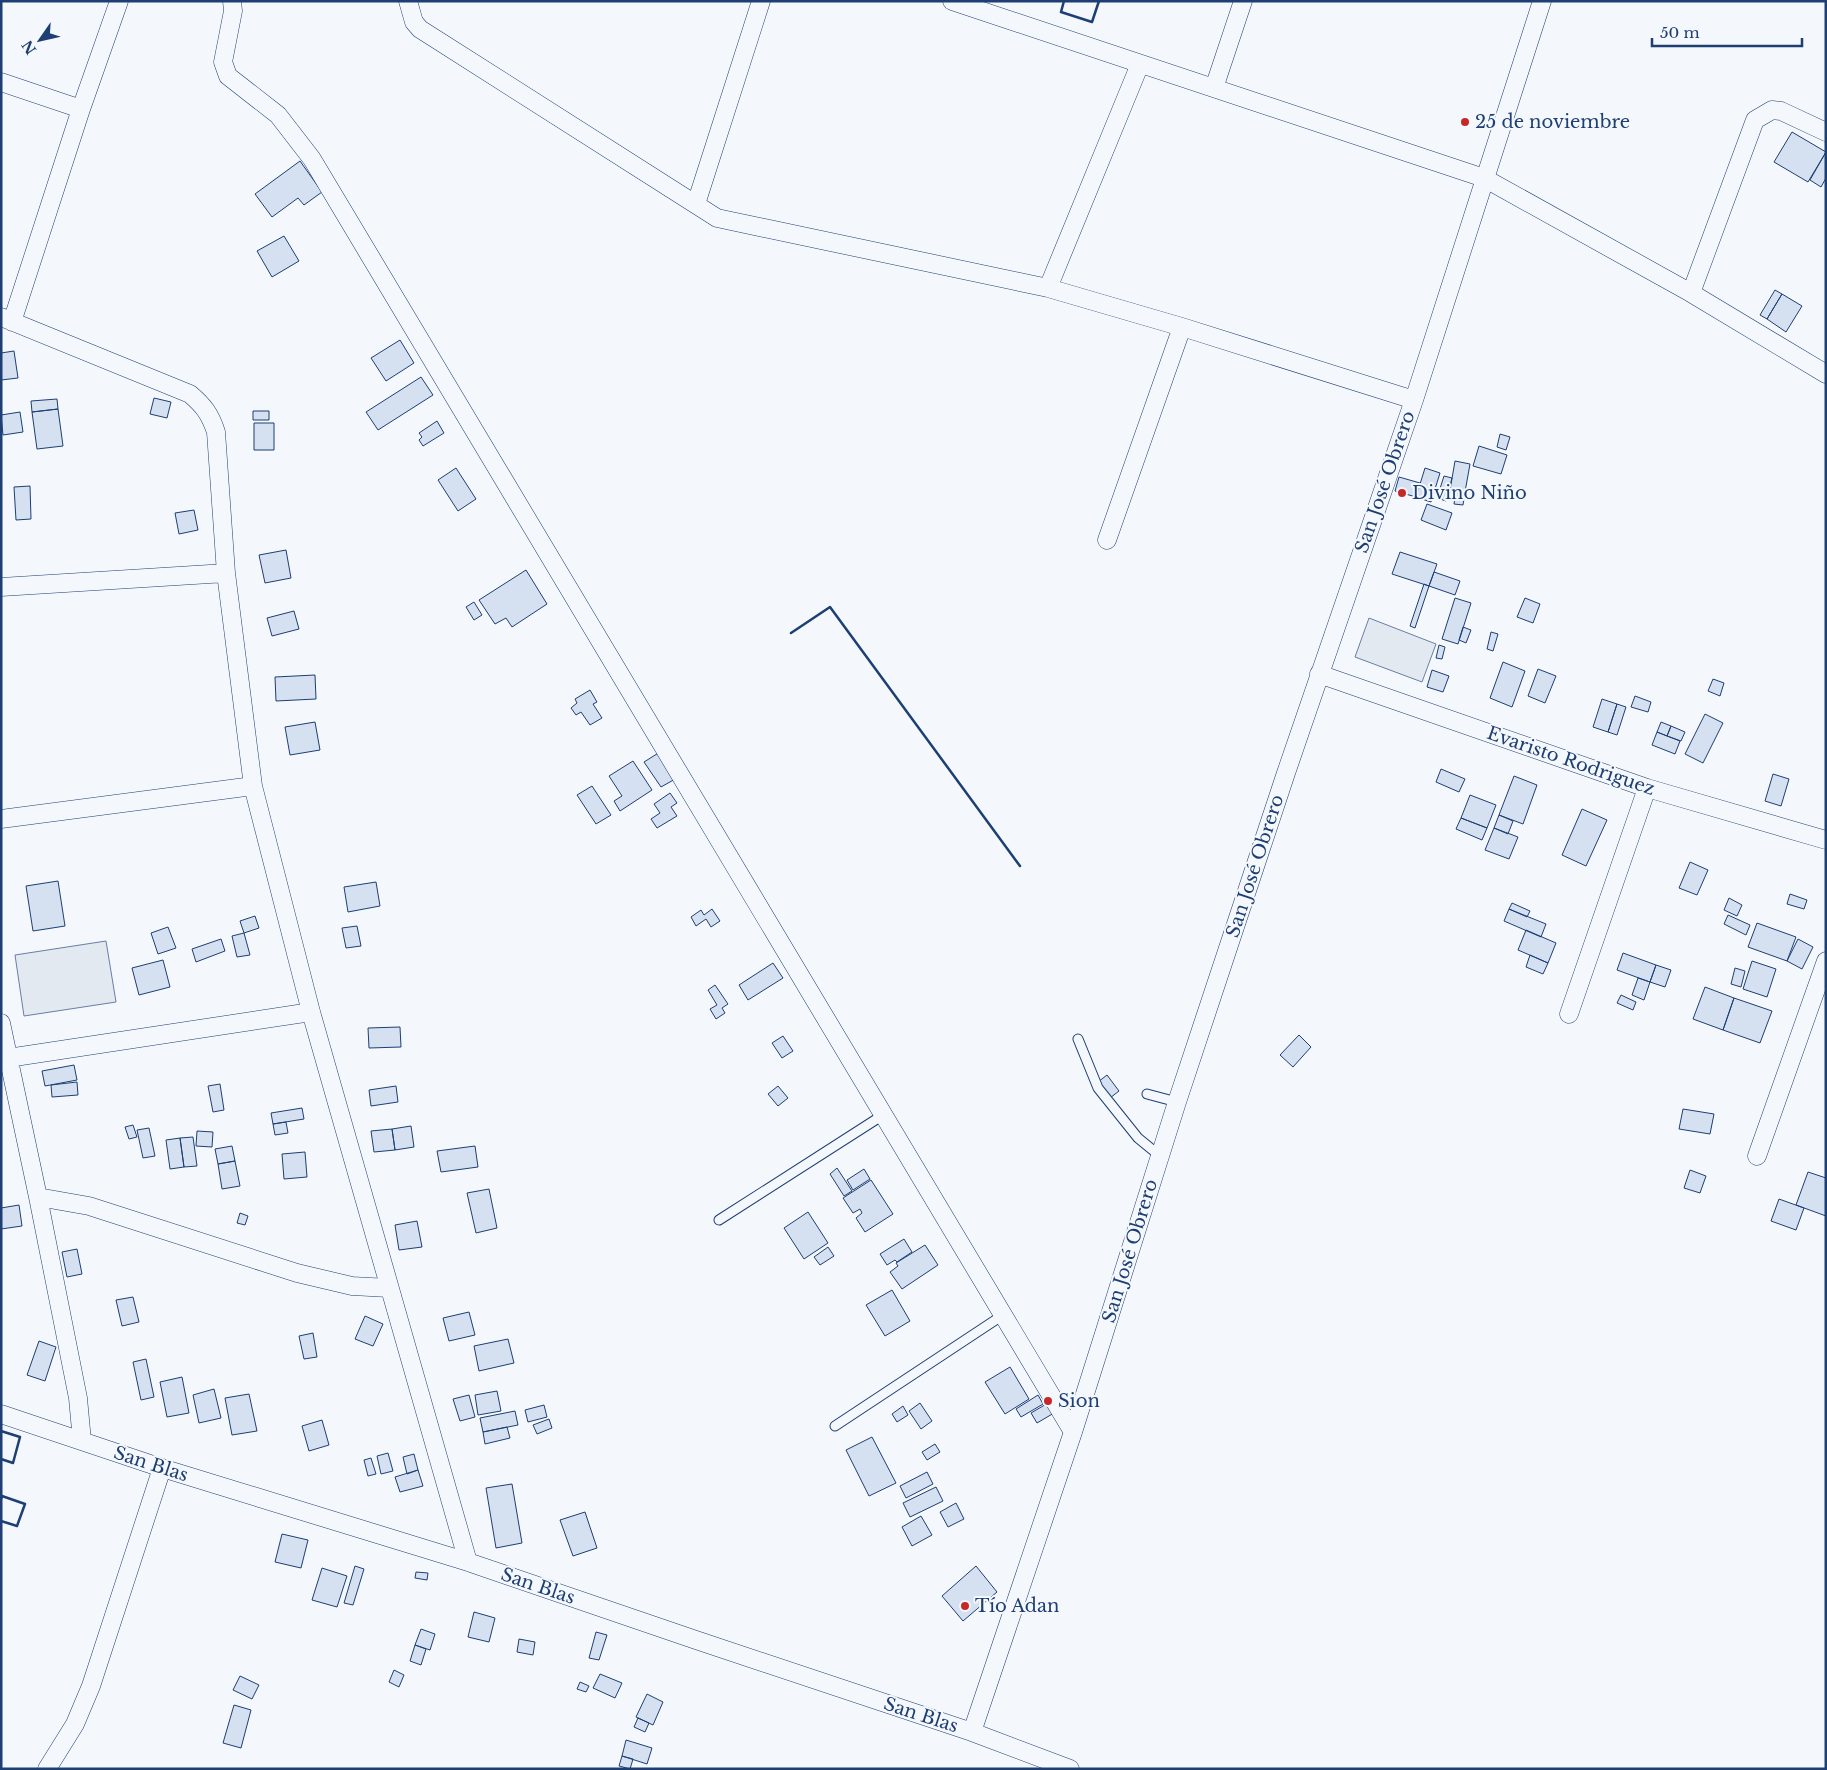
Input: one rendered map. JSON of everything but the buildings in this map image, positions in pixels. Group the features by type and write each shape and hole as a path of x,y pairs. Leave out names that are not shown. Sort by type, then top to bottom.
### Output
{"street":[{"path":"119,1 6,319 190,394 204,406 216,432 226,572 253,786 311,1012 468,1562"},
{"path":"232,1 233,11 223,62 228,76 278,115 312,159 1073,1432"},
{"path":"408,1 414,22 420,29 717,218 1048,288 1182,326 1414,400"},
{"path":"696,204 761,1"},
{"path":"952,1 1484,178 1692,292 1826,374"},
{"path":"1214,88 1243,1"},
{"name":"San José Obrero","path":"972,1732 1073,1432 1177,1102 1319,674 1414,400 1542,1"},
{"path":"1048,288 1140,64"},
{"path":"1,82 81,108"},
{"path":"1692,292 1755,120 1772,110 1781,111 1826,132"},
{"path":"1107,540 1182,326"},
{"path":"1,586 226,572"},
{"name":"Evaristo Rodriguez","path":"1319,674 1647,788 1826,840"},
{"path":"1,819 253,786"},
{"path":"1569,1014 1647,788"},
{"path":"1757,1156 1826,961"},
{"path":"8,1058 311,1012"},
{"path":"1,1023 78,1398 82,1441"},
{"path":"38,1197 89,1206 306,1275 352,1286 390,1288"},
{"name":"San Blas","path":"1,1414 162,1468 468,1562 972,1732 1070,1769"},
{"path":"46,1769 75,1724 91,1686 162,1468"}],"lane":[{"path":"1078,1039 1098,1088 1138,1138 1160,1156"},
{"path":"1147,1094 1177,1102"},
{"path":"719,1220 883,1115"},
{"path":"835,1426 1003,1315"}],"shaded area":[{"path":"1369,618 1436,644 1422,682 1355,657"},
{"path":"106,941 116,1002 24,1016 15,955"}],"wall":[{"path":"1064,1 1061,12 1092,22 1099,1"},
{"path":"791,633 830,607 1020,866"},
{"path":"1,1431 20,1437 13,1463 1,1459"},
{"path":"1,1499 2,1496 25,1504 17,1526 1,1521"}],"place":[{"name":"25 de noviembre","path":"1465,122"},
{"name":"Divino Niño","path":"1402,493"},
{"name":"Sion","path":"1048,1401"},
{"name":"Tío Adan","path":"965,1606"}]}
